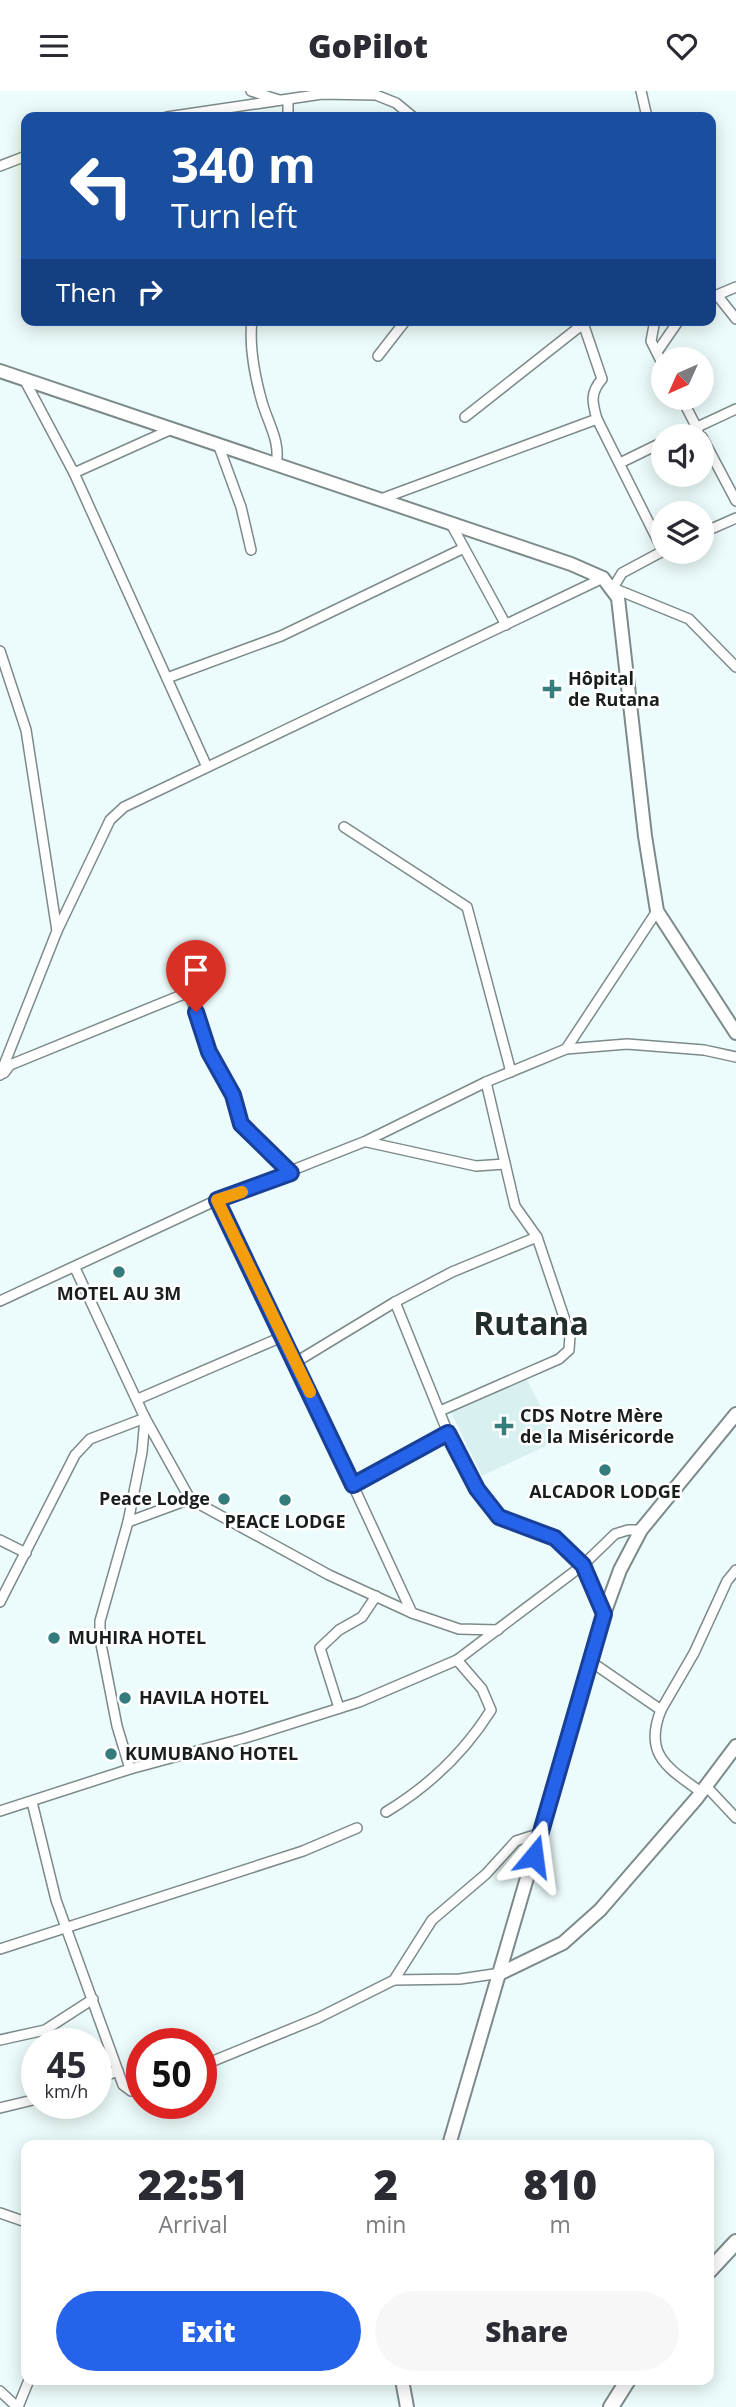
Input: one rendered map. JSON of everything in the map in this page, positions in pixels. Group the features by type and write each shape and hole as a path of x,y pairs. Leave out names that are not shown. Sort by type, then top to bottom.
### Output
{"main road":[{"path":"0,371 450,522 603,578 618,598 645,836 657,911 736,1033"},
{"path":"450,2140 590,1661 620,1570 641,1530 736,1414"},
{"path":"500,1973 563,1943 600,1910 704,1789 736,1746"},
{"path":"714,2266 736,2242"},
{"path":"402,2385 402,2404"},
{"path":"611,2407 625,2385"}],"street":[{"path":"251,91 286,101"},
{"path":"641,91 646,112"},
{"path":"204,112 322,94 376,95 396,103 407,112"},
{"path":"286,101 287,112"},
{"path":"0,166 21,158"},
{"path":"716,295 736,287"},
{"path":"716,298 736,319"},
{"path":"251,326 250,335 262,402 278,454 276,465"},
{"path":"377,356 401,326"},
{"path":"465,417 578,326"},
{"path":"584,326 602,379 594,388 592,400 597,419 651,526"},
{"path":"653,326 651,341 654,347"},
{"path":"660,347 675,326"},
{"path":"24,379 74,473 208,767"},
{"path":"714,424 736,409"},
{"path":"381,499 597,419"},
{"path":"74,473 173,428"},
{"path":"218,444 242,507 251,550"},
{"path":"620,463 651,448"},
{"path":"714,459 736,501"},
{"path":"714,527 736,517"},
{"path":"450,522 506,625"},
{"path":"167,678 281,636 464,548"},
{"path":"651,557 622,573 613,588 689,619 736,667"},
{"path":"0,1076 57,930 110,820 124,807 603,578"},
{"path":"0,650 26,730 57,930"},
{"path":"344,827 467,907 511,1072"},
{"path":"566,1049 657,911"},
{"path":"0,1076 10,1065 189,992 209,1052 233,1095 241,1124 291,1173"},
{"path":"0,1301 217,1200 291,1173 366,1141 486,1082 566,1049 627,1044 704,1050 736,1057"},
{"path":"440,1411 559,1359 569,1350 570,1335 537,1237 515,1206 486,1082"},
{"path":"366,1141 475,1166 505,1164"},
{"path":"217,1200 284,1335 412,1613"},
{"path":"296,1362 395,1302 452,1272 537,1237"},
{"path":"75,1268 145,1418 190,1499 329,1575 412,1613 459,1629 498,1630"},
{"path":"395,1302 448,1433 477,1489 499,1517 555,1538 583,1565 604,1614"},
{"path":"138,1399 284,1335"},
{"path":"130,1769 117,1726 100,1639 100,1621 128,1522 142,1452 145,1418"},
{"path":"0,1602 75,1455 90,1439 145,1418"},
{"path":"353,1485 448,1433"},
{"path":"128,1522 190,1499"},
{"path":"0,1798 2,1810 130,1769 245,1738 339,1708 457,1660 583,1565 615,1534 641,1530"},
{"path":"0,1540 26,1553"},
{"path":"736,1570 727,1581 694,1653 653,1729 654,1744 660,1757 672,1771 704,1789 736,1818"},
{"path":"339,1708 320,1649 339,1630 362,1617 376,1596"},
{"path":"386,1812 432,1780 474,1737 491,1710 482,1689 457,1660"},
{"path":"590,1661 661,1710"},
{"path":"32,1802 56,1900 126,2087"},
{"path":"0,1949 37,1939 65,1926 225,1878 327,1843 357,1828"},
{"path":"394,1980 432,1920 486,1874 516,1841 541,1833"},
{"path":"217,2059 318,2018 394,1980 448,1980 500,1973"},
{"path":"0,2041 45,2030 93,1999"},
{"path":"112,2073 118,2071"},
{"path":"0,2108 21,2103"},
{"path":"0,2213 21,2220"},
{"path":"0,2392 18,2407 27,2385"}],"shaded area":[{"name":"CDS Notre Mère de la Miséricorde","path":"526,1378 558,1440 482,1476 451,1412"}],"slow traffic":[{"path":"242,1192 217,1200 310,1392"}],"place":[{"name":"Hôpital de Rutana","path":"552,689"},
{"name":"MOTEL AU 3M","path":"119,1272"},
{"name":"CDS Notre Mère de la Miséricorde","path":"504,1426"},
{"name":"ALCADOR LODGE","path":"605,1470"},
{"name":"Peace Lodge","path":"224,1499"},
{"name":"PEACE LODGE","path":"285,1500"},
{"name":"MUHIRA HOTEL","path":"54,1638"},
{"name":"HAVILA HOTEL","path":"125,1698"},
{"name":"KUMUBANO HOTEL","path":"111,1754"}],"district":[{"name":"Rutana","path":"531,1324"}],"route":[{"path":"196,1012 209,1052 233,1095 241,1124 291,1173 217,1200 284,1335 353,1485 448,1433 477,1489 499,1517 555,1538 583,1565 604,1614 534,1856"}]}
